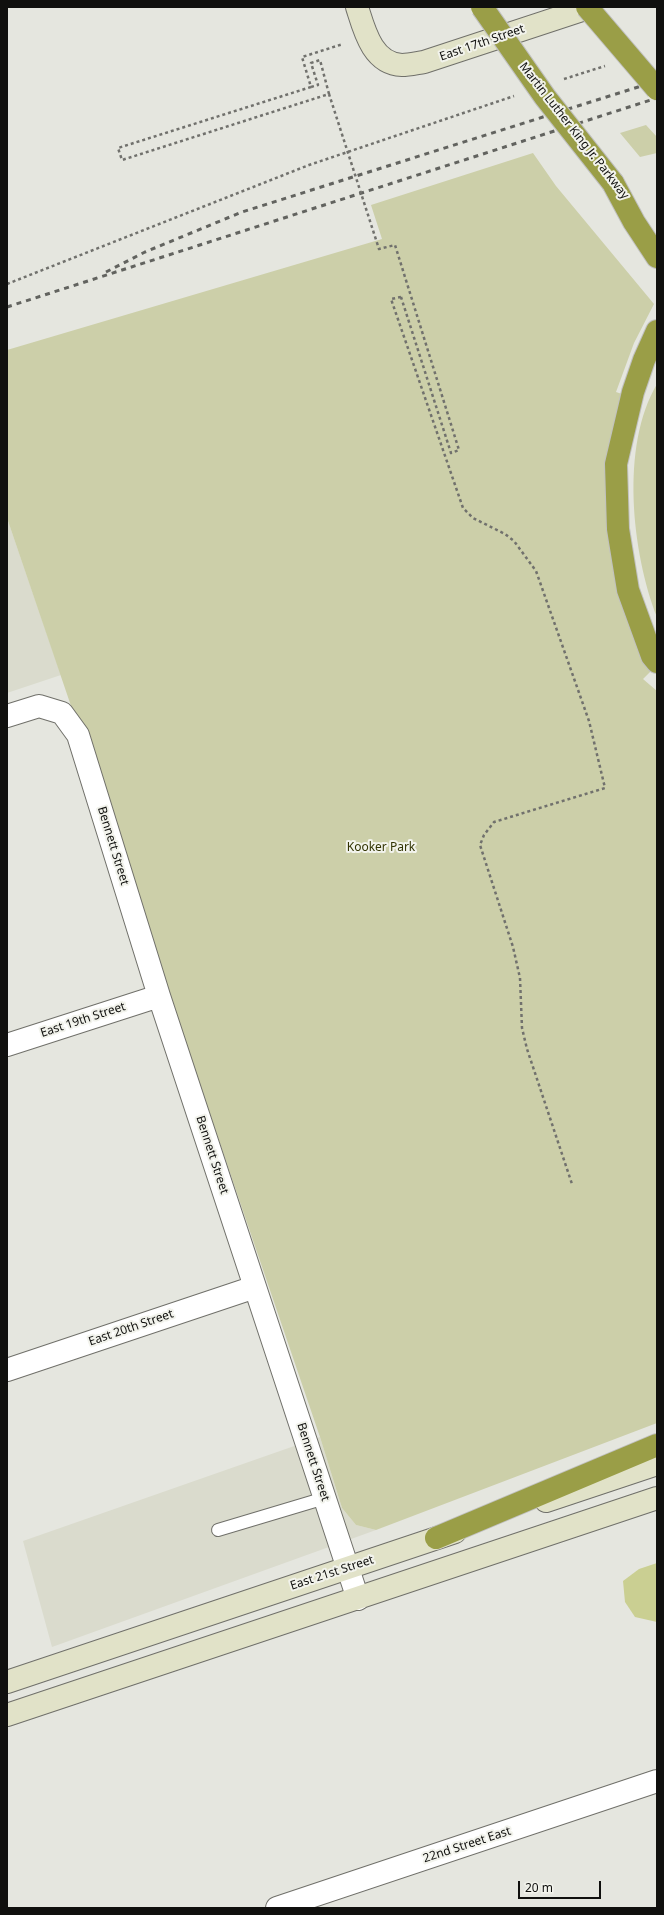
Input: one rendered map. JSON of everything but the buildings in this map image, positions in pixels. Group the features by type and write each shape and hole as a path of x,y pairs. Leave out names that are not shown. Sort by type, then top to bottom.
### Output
{"highway":[{"name":"Martin Luther King Jr. Parkway","path":"482,7 545,97 612,184 657,231"},
{"path":"588,7 640,71 657,89"},
{"path":"612,184 634,222 657,257"},
{"path":"657,330 644,360 633,392 616,464 618,529 628,590 652,656 657,662"},
{"path":"436,1538 657,1445"}],"main road":[{"name":"East 17th Street","path":"357,7 374,51 386,60 400,65 424,62 591,7"},
{"name":"East 21st Street","path":"7,1682 657,1464"},
{"path":"7,1715 657,1498"}],"street":[{"name":"Bennett Street","path":"7,716 39,706 62,713 78,735 159,996 358,1599"},
{"name":"East 19th Street","path":"7,1045 159,996"},
{"name":"East 20th Street","path":"7,1370 255,1287"},
{"name":"22nd Street East","path":"277,1908 657,1781"}],"lane":[{"path":"218,1530 325,1498"}],"path":[{"path":"311,87 302,58 347,42"},
{"path":"329,94 122,160 118,148 318,85 311,63 320,60 329,94 378,249 395,245 459,450 451,453 401,297 391,299 463,508 473,518 505,534 514,541 536,571 589,722 605,788 494,822 484,835 480,845 512,947 520,978 522,1028 527,1049 572,1184"},
{"path":"556,82 607,66"},
{"path":"7,284 89,253 309,164 520,94"}],"shaded area":[{"path":"7,518 61,675 7,693"},
{"path":"320,1437 342,1508 356,1525 376,1530 52,1647 23,1541"},
{"path":"657,1563 657,1622 635,1617 625,1602 623,1581 639,1569"}],"green space":[{"path":"646,125 657,137 657,153 640,157 620,133"},
{"name":"Kooker Park","path":"533,153 556,186 654,304 634,343 616,392 622,394 609,471 652,670 643,679 657,691 657,1423 376,1530 356,1525 342,1508 320,1437 7,518 7,350 382,239 371,205"},
{"path":"657,384 657,617 648,591 636,532 634,468 638,438 645,409"}],"railway":[{"path":"642,80 657,74"},
{"path":"106,272 145,252 242,212 657,81"},
{"path":"7,307 657,98"}]}
